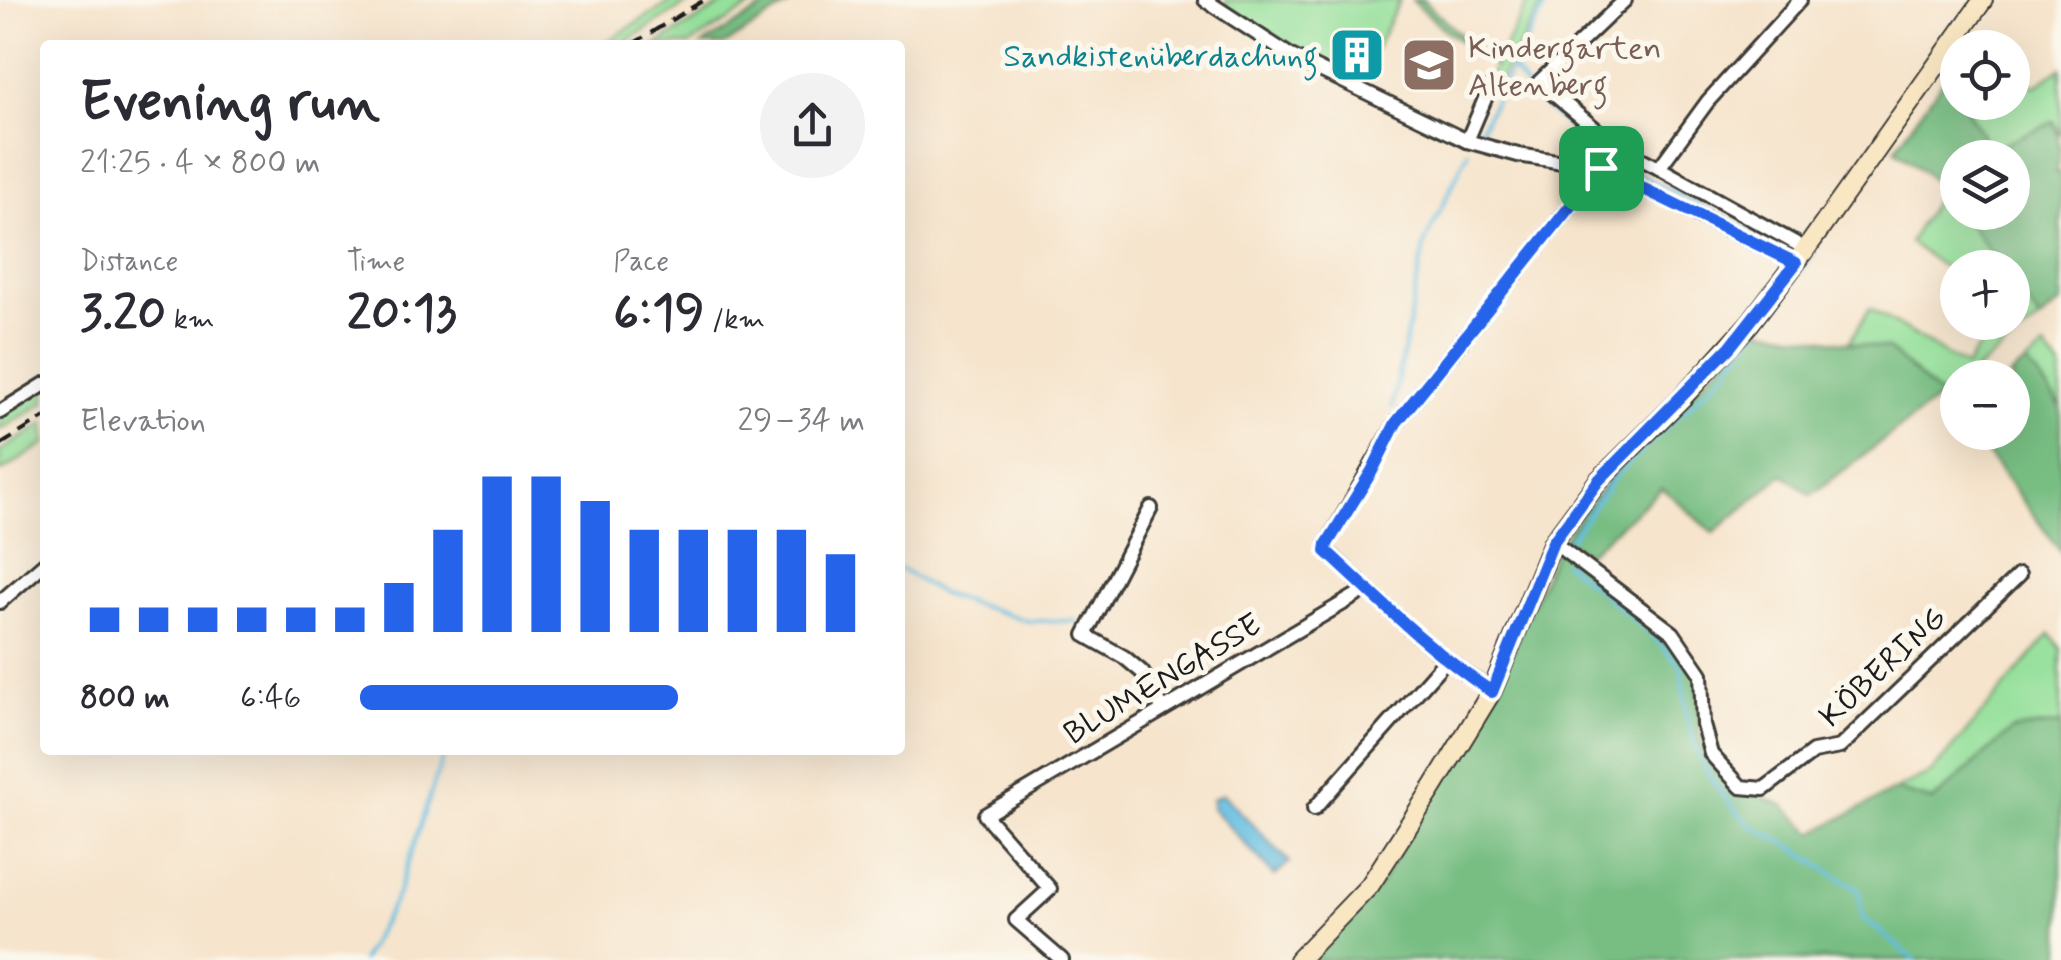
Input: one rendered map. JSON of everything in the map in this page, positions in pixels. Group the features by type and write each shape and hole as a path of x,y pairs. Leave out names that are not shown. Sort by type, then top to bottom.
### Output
{"main road":[{"path":"1298,960 1379,873 1492,692 1553,542 1599,480 1730,347 1801,256 1984,0"}],"street":[{"path":"1205,0 1291,56 1467,142 1518,155 1601,168 1801,256"},
{"path":"1625,0 1539,82 1616,146 1659,168 1801,256"},
{"path":"1659,168 1708,101 1800,0"},
{"path":"1467,142 1490,87"},
{"path":"1492,692 1446,661 1326,551 1327,544 1396,423 1601,168"},
{"path":"0,412 40,387"},
{"path":"1150,508 1085,635 1124,656 1142,672 1163,710"},
{"name":"KÖBERING","path":"1553,542 1673,632 1701,674 1703,726 1711,754 1741,787 1754,790 1764,789 1814,752 1840,747 2019,574"},
{"path":"0,602 40,567"},
{"name":"BLUMENGASSE","path":"1062,960 1016,920 1050,888 985,815 1367,589"},
{"path":"1314,809 1446,661"}],"green space":[{"path":"674,0 693,0 628,40 609,40"},
{"path":"730,0 762,0 697,40 664,40"},
{"path":"777,0 797,0 732,40 710,40"},
{"path":"1227,0 1400,0 1369,63 1358,71 1354,82 1263,32 1224,5"},
{"path":"1412,0 1423,0 1494,66 1446,31"},
{"path":"1529,0 1545,0 1499,81 1490,76"},
{"path":"2061,68 2061,135 2054,122 2011,140 1985,140 1973,120 2030,120 2030,84 2035,86"},
{"path":"1940,85 1940,120 1973,120 1985,140 1940,140 1940,185 1895,149"},
{"path":"2054,122 2059,148 2055,173 2061,172 2061,303 2040,320 2030,306 2030,250 1988,250 1974,230 2030,230 2030,140 2011,140"},
{"path":"1940,192 1940,230 1974,230 1989,250 1940,250 1940,265 1909,242"},
{"path":"2030,306 2040,320 2030,328"},
{"path":"1870,308 1955,360 1940,360 1940,396 1888,349 1848,344"},
{"path":"1756,328 1888,349 1940,396 1811,495 1783,474 1714,533 1662,488 1587,554 1563,539 1620,464"},
{"path":"1983,340 2014,340 1989,360 1970,360"},
{"path":"2045,348 2061,370 2061,407 2030,367 2030,360"},
{"path":"2030,367 2061,407 2061,552 1985,450 2030,450"},
{"path":"40,391 40,405 0,430 0,416"},
{"path":"40,426 40,447 0,472 0,451"},
{"path":"1556,548 1674,641 1698,677 1700,735 1706,759 1724,780 1783,805 1813,833 1896,790 1933,801 2012,730 2061,724 2061,960 1306,960 1378,887 1494,694"},
{"path":"2050,634 2061,649 2061,724 2012,730 1933,801 1896,790 1932,772"}],"water":[{"path":"1223,794 1289,862 1275,876 1212,808 1212,799"}],"waterway":[{"path":"1548,0 1512,69 1539,101 1570,128 1638,174 1788,247"},
{"path":"1476,137 1511,70"},
{"path":"1392,407 1425,242 1468,152"},
{"path":"1570,539 1616,475 1726,371 1813,254"},
{"path":"1564,562 1649,632 1682,667 1688,722 1699,756 1717,788 1740,815 1755,828 1858,889 1863,918 1915,960"},
{"path":"905,572 942,594 1028,621 1076,621"},
{"path":"362,960 397,896 443,755"}],"railway":[{"path":"639,40 704,0"},
{"path":"0,445 40,420"}],"place":[{"name":"Sandkistenüberdachung","path":"1357,55"},
{"name":"Kindergarten Altenberg","path":"1429,65"}],"route":[{"path":"1601,168 1796,263 1730,347 1599,480 1553,542 1492,692 1414,634 1326,551 1327,544 1396,423 1601,168"}]}
